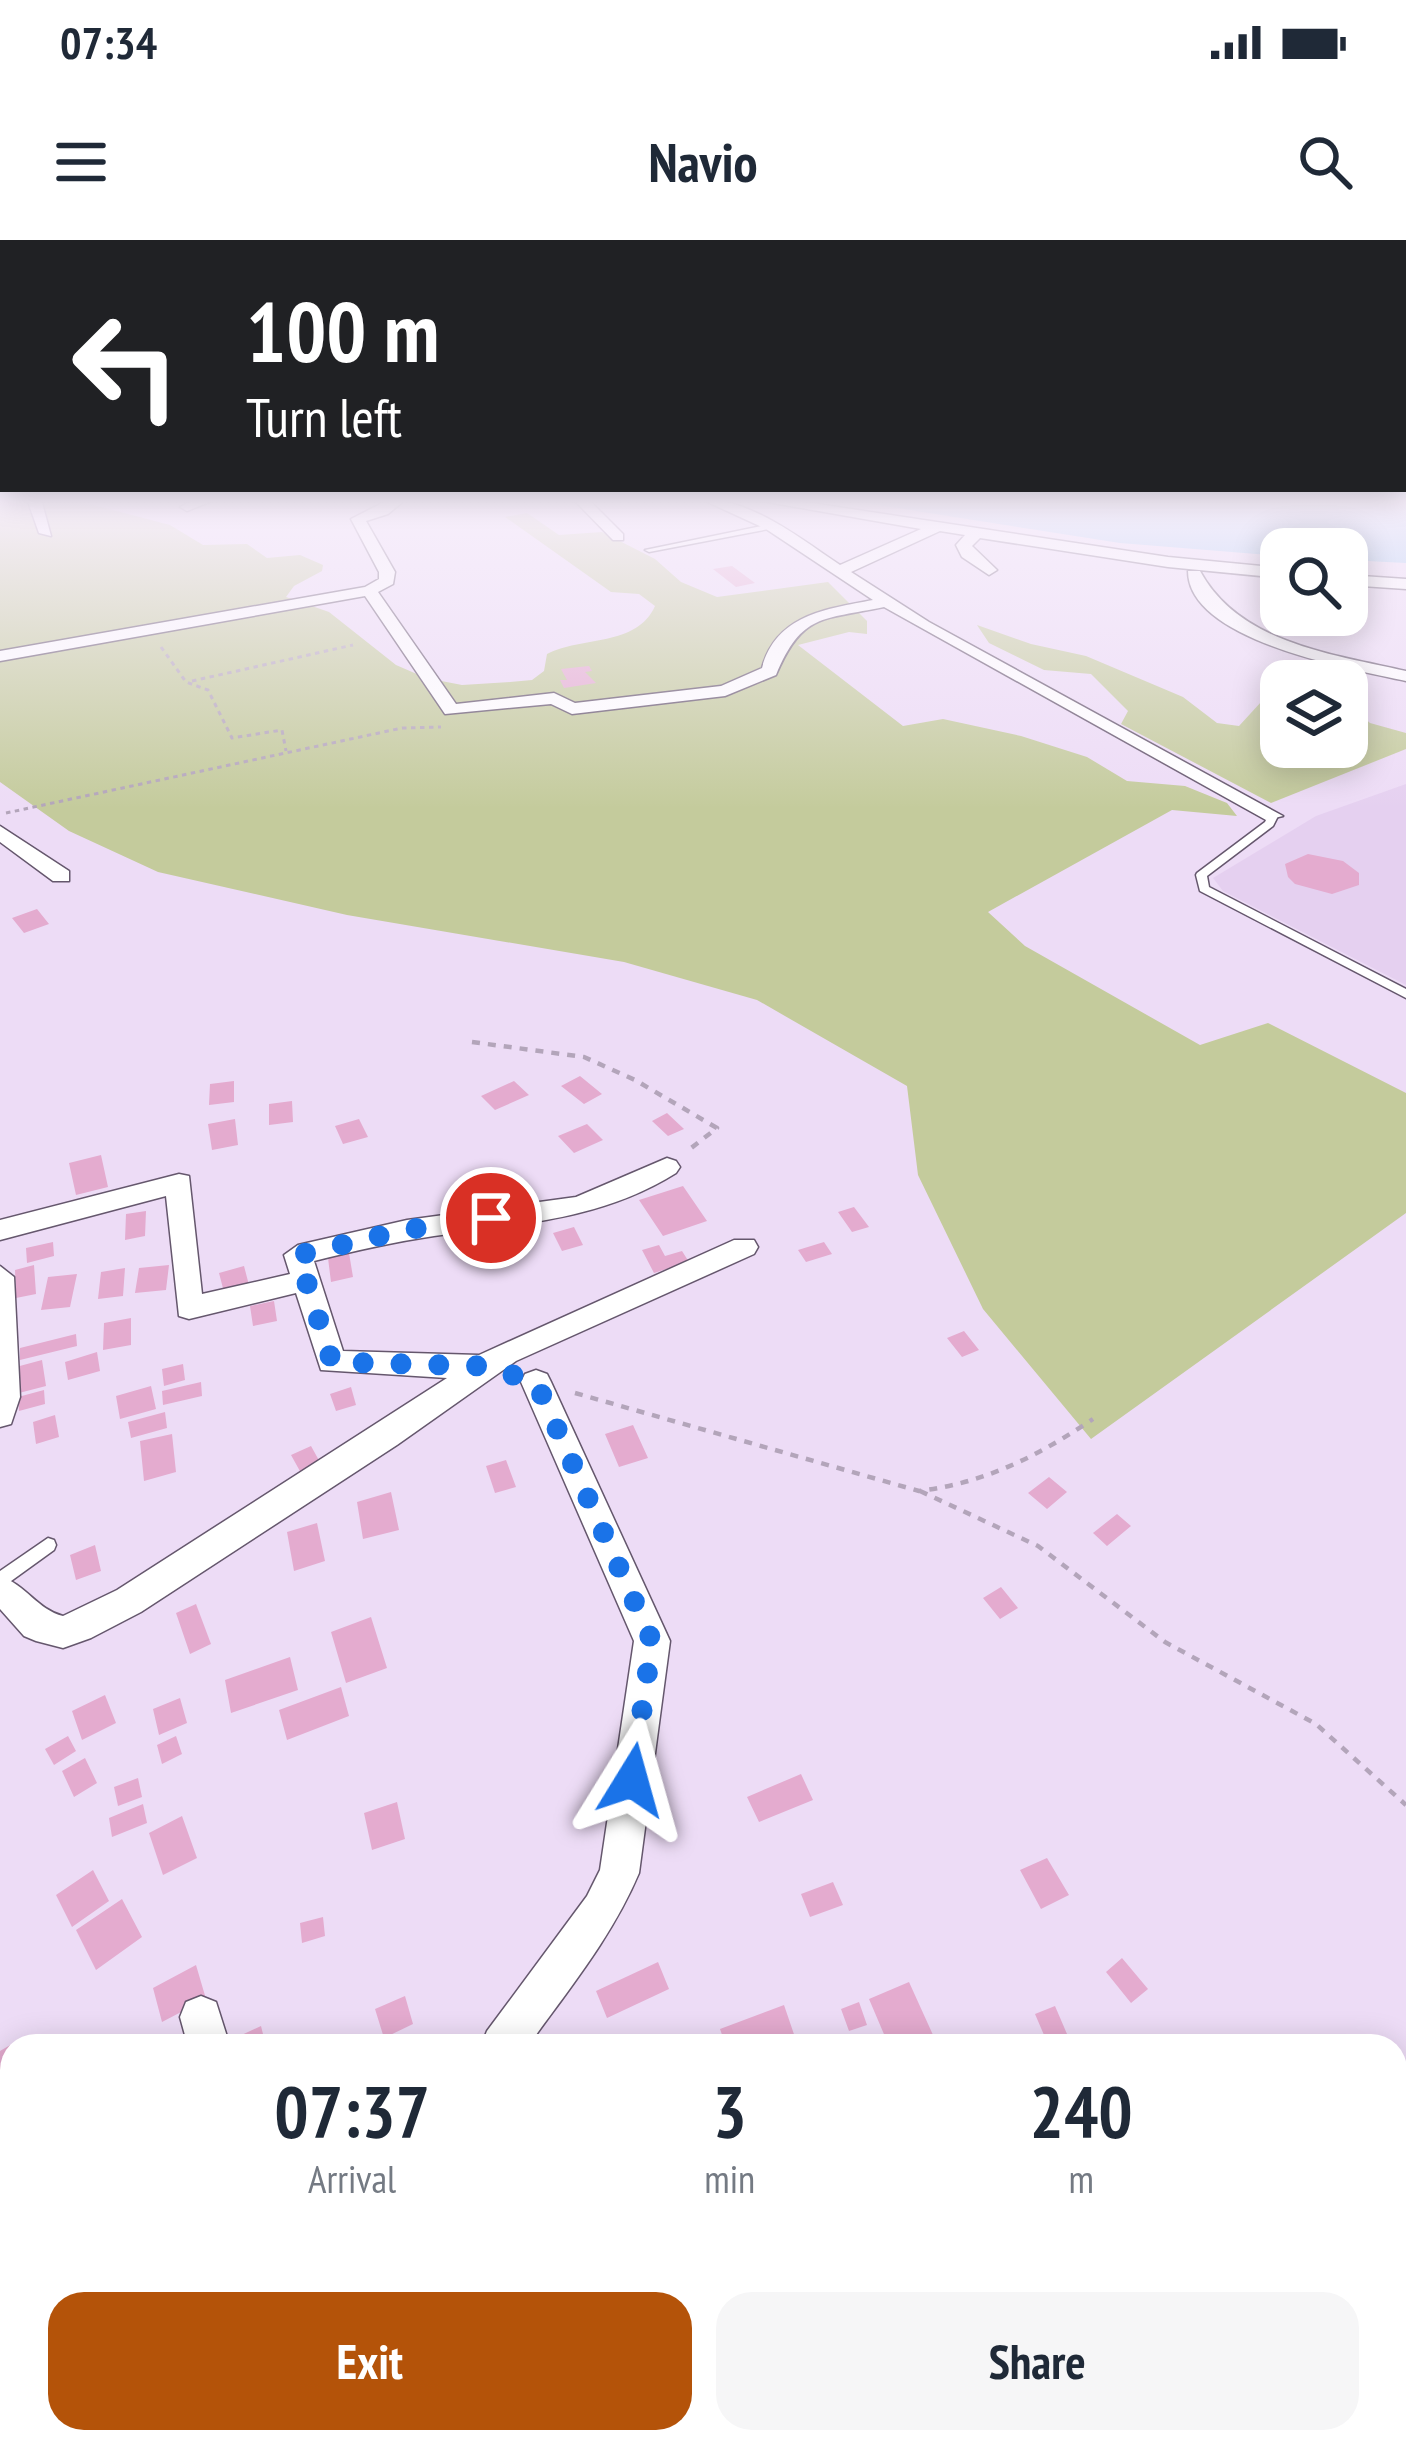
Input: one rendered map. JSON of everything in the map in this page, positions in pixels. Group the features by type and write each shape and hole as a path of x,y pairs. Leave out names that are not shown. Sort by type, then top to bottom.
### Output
{"street":[{"path":"0,656 302,602"},
{"path":"376,602 451,710 554,698 572,709 725,691 770,671 772,646 797,623 885,602"},
{"path":"887,602 1051,698 1274,816"},
{"path":"1209,602 1284,646 1406,676"},
{"path":"0,832 61,875"},
{"path":"483,1366 332,1362 298,1255 405,1230 578,1207 637,1190 667,1167"},
{"path":"0,1230 179,1184 189,1308 308,1280"},
{"path":"0,1591 14,1599 36,1625 62,1632 79,1628 129,1601 386,1436 483,1366 744,1247"},
{"path":"0,1277 4,1397 0,1415"},
{"path":"511,2034 601,1910 619,1873 652,1641 536,1382"}],"lane":[{"path":"1274,816 1201,874 1204,889 1406,994"},
{"path":"0,1581 48,1545"}],"path":[{"path":"149,626 186,682 208,690 232,738 281,730 286,752"},
{"path":"186,682 353,644"},
{"path":"0,814 402,728 423,730 450,724 458,719 451,710"},
{"path":"472,1042 584,1057 635,1080 717,1128 667,1167"},
{"path":"536,1382 919,1491 1038,1546 1165,1642 1316,1724 1406,1805"},
{"path":"919,1491 963,1488 1037,1458 1093,1419"}],"shaded area":[{"path":"1406,784 1406,985 1223,891 1213,878 1316,816"}],"green space":[{"path":"0,602 301,602 329,612 396,665 426,678 462,685 532,680 544,671 547,654 635,628 655,606 650,602 848,602 867,621 867,634 849,632 798,645 903,726 943,719 1021,736 1087,757 1127,781 1185,786 1227,803 1237,816 1172,810 988,912 1025,946 1200,1045 1268,1023 1406,1093 1406,1213 1091,1439 983,1309 918,1175 907,1086 757,1000 624,962 347,915 158,872 69,831 0,782"},
{"path":"977,625 1086,656 1183,697 1217,723 1239,726 1260,703 1260,768 1358,768 1271,803 1121,724 1128,711 1091,674 1044,670 989,643"},
{"path":"1368,721 1406,733 1406,749 1368,764"}],"building":[{"path":"589,666 592,671 585,672 596,683 564,688 560,680 567,680 561,669"},
{"path":"1308,854 1343,861 1359,873 1359,885 1332,894 1295,884 1285,864"},
{"path":"37,909 49,924 24,933 12,918"},
{"path":"580,1076 602,1094 584,1104 561,1086"},
{"path":"234,1081 234,1102 209,1105 210,1084"},
{"path":"514,1081 529,1095 495,1110 481,1096"},
{"path":"292,1101 293,1122 269,1125 269,1104"},
{"path":"667,1113 684,1129 668,1136 652,1121"},
{"path":"235,1119 238,1145 212,1150 208,1124"},
{"path":"359,1119 368,1137 343,1144 335,1126"},
{"path":"587,1124 603,1140 574,1153 558,1136"},
{"path":"101,1155 108,1187 76,1195 69,1163"},
{"path":"683,1186 707,1221 663,1236 639,1200"},
{"path":"854,1207 869,1227 852,1232 838,1212"},
{"path":"146,1211 145,1236 125,1240 126,1214"},
{"path":"574,1227 583,1245 562,1251 553,1233"},
{"path":"53,1242 54,1256 27,1263 26,1248"},
{"path":"824,1242 832,1254 806,1262 798,1250"},
{"path":"659,1245 665,1256 682,1251 689,1262 654,1273 642,1250"},
{"path":"349,1253 353,1277 331,1282 328,1258"},
{"path":"34,1265 36,1294 16,1298 15,1270"},
{"path":"169,1265 166,1290 135,1293 139,1268"},
{"path":"244,1266 250,1289 225,1296 219,1273"},
{"path":"125,1268 123,1296 98,1299 101,1272"},
{"path":"77,1274 70,1307 41,1310 48,1277"},
{"path":"274,1301 277,1321 253,1326 250,1306"},
{"path":"131,1318 131,1345 103,1350 104,1323"},
{"path":"964,1331 979,1350 962,1357 947,1338"},
{"path":"76,1334 77,1346 20,1360 20,1348"},
{"path":"97,1352 100,1371 68,1380 65,1362"},
{"path":"42,1360 46,1386 19,1393 16,1367"},
{"path":"183,1364 185,1380 164,1386 162,1369"},
{"path":"201,1382 202,1396 163,1405 162,1391"},
{"path":"151,1386 156,1409 120,1419 116,1396"},
{"path":"351,1387 356,1405 336,1411 330,1394"},
{"path":"44,1390 45,1404 19,1411 18,1397"},
{"path":"165,1412 167,1428 131,1438 128,1422"},
{"path":"55,1415 59,1437 36,1444 33,1422"},
{"path":"633,1425 648,1458 619,1467 605,1434"},
{"path":"172,1434 176,1472 144,1481 140,1441"},
{"path":"311,1446 321,1464 301,1473 291,1455"},
{"path":"506,1460 516,1487 495,1493 486,1466"},
{"path":"1049,1477 1067,1492 1047,1509 1028,1493"},
{"path":"391,1492 399,1530 363,1539 357,1502"},
{"path":"1117,1514 1131,1526 1107,1546 1093,1533"},
{"path":"317,1523 325,1561 294,1571 287,1532"},
{"path":"95,1545 101,1571 76,1580 70,1555"},
{"path":"1001,1587 1018,1608 1000,1619 983,1598"},
{"path":"196,1604 211,1644 190,1654 176,1613"},
{"path":"371,1617 387,1668 346,1683 331,1632"},
{"path":"290,1657 298,1690 231,1713 225,1680"},
{"path":"341,1687 349,1716 287,1740 279,1710"},
{"path":"105,1695 116,1723 82,1740 72,1711"},
{"path":"180,1698 187,1723 159,1735 153,1709"},
{"path":"68,1736 76,1751 54,1765 45,1749"},
{"path":"176,1736 182,1754 162,1764 157,1745"},
{"path":"85,1758 97,1783 74,1797 62,1771"},
{"path":"801,1774 813,1800 759,1822 747,1797"},
{"path":"138,1778 142,1797 118,1806 114,1787"},
{"path":"397,1802 405,1839 372,1850 364,1813"},
{"path":"143,1804 147,1823 112,1837 109,1818"},
{"path":"182,1816 197,1858 163,1875 149,1833"},
{"path":"1047,1858 1069,1895 1041,1909 1020,1870"},
{"path":"93,1870 109,1901 72,1927 56,1895"},
{"path":"833,1882 843,1905 810,1917 801,1894"},
{"path":"122,1899 142,1937 96,1970 76,1930"},
{"path":"323,1917 325,1936 302,1943 300,1923"},
{"path":"1122,1958 1148,1989 1131,2003 1106,1972"},
{"path":"658,1962 669,1989 607,2018 596,1991"},
{"path":"196,1965 206,1999 162,2022 153,1988"},
{"path":"909,1982 933,2034 884,2034 869,1999"},
{"path":"405,1996 413,2024 383,2034 375,2009"},
{"path":"859,2002 867,2025 849,2031 841,2009"},
{"path":"784,2005 794,2034 722,2034 720,2029"},
{"path":"1055,2006 1067,2034 1044,2034 1035,2014"}],"route":[{"path":"491,1218 405,1230 298,1255 332,1362 483,1366 536,1382 652,1641 632,1780"}]}
